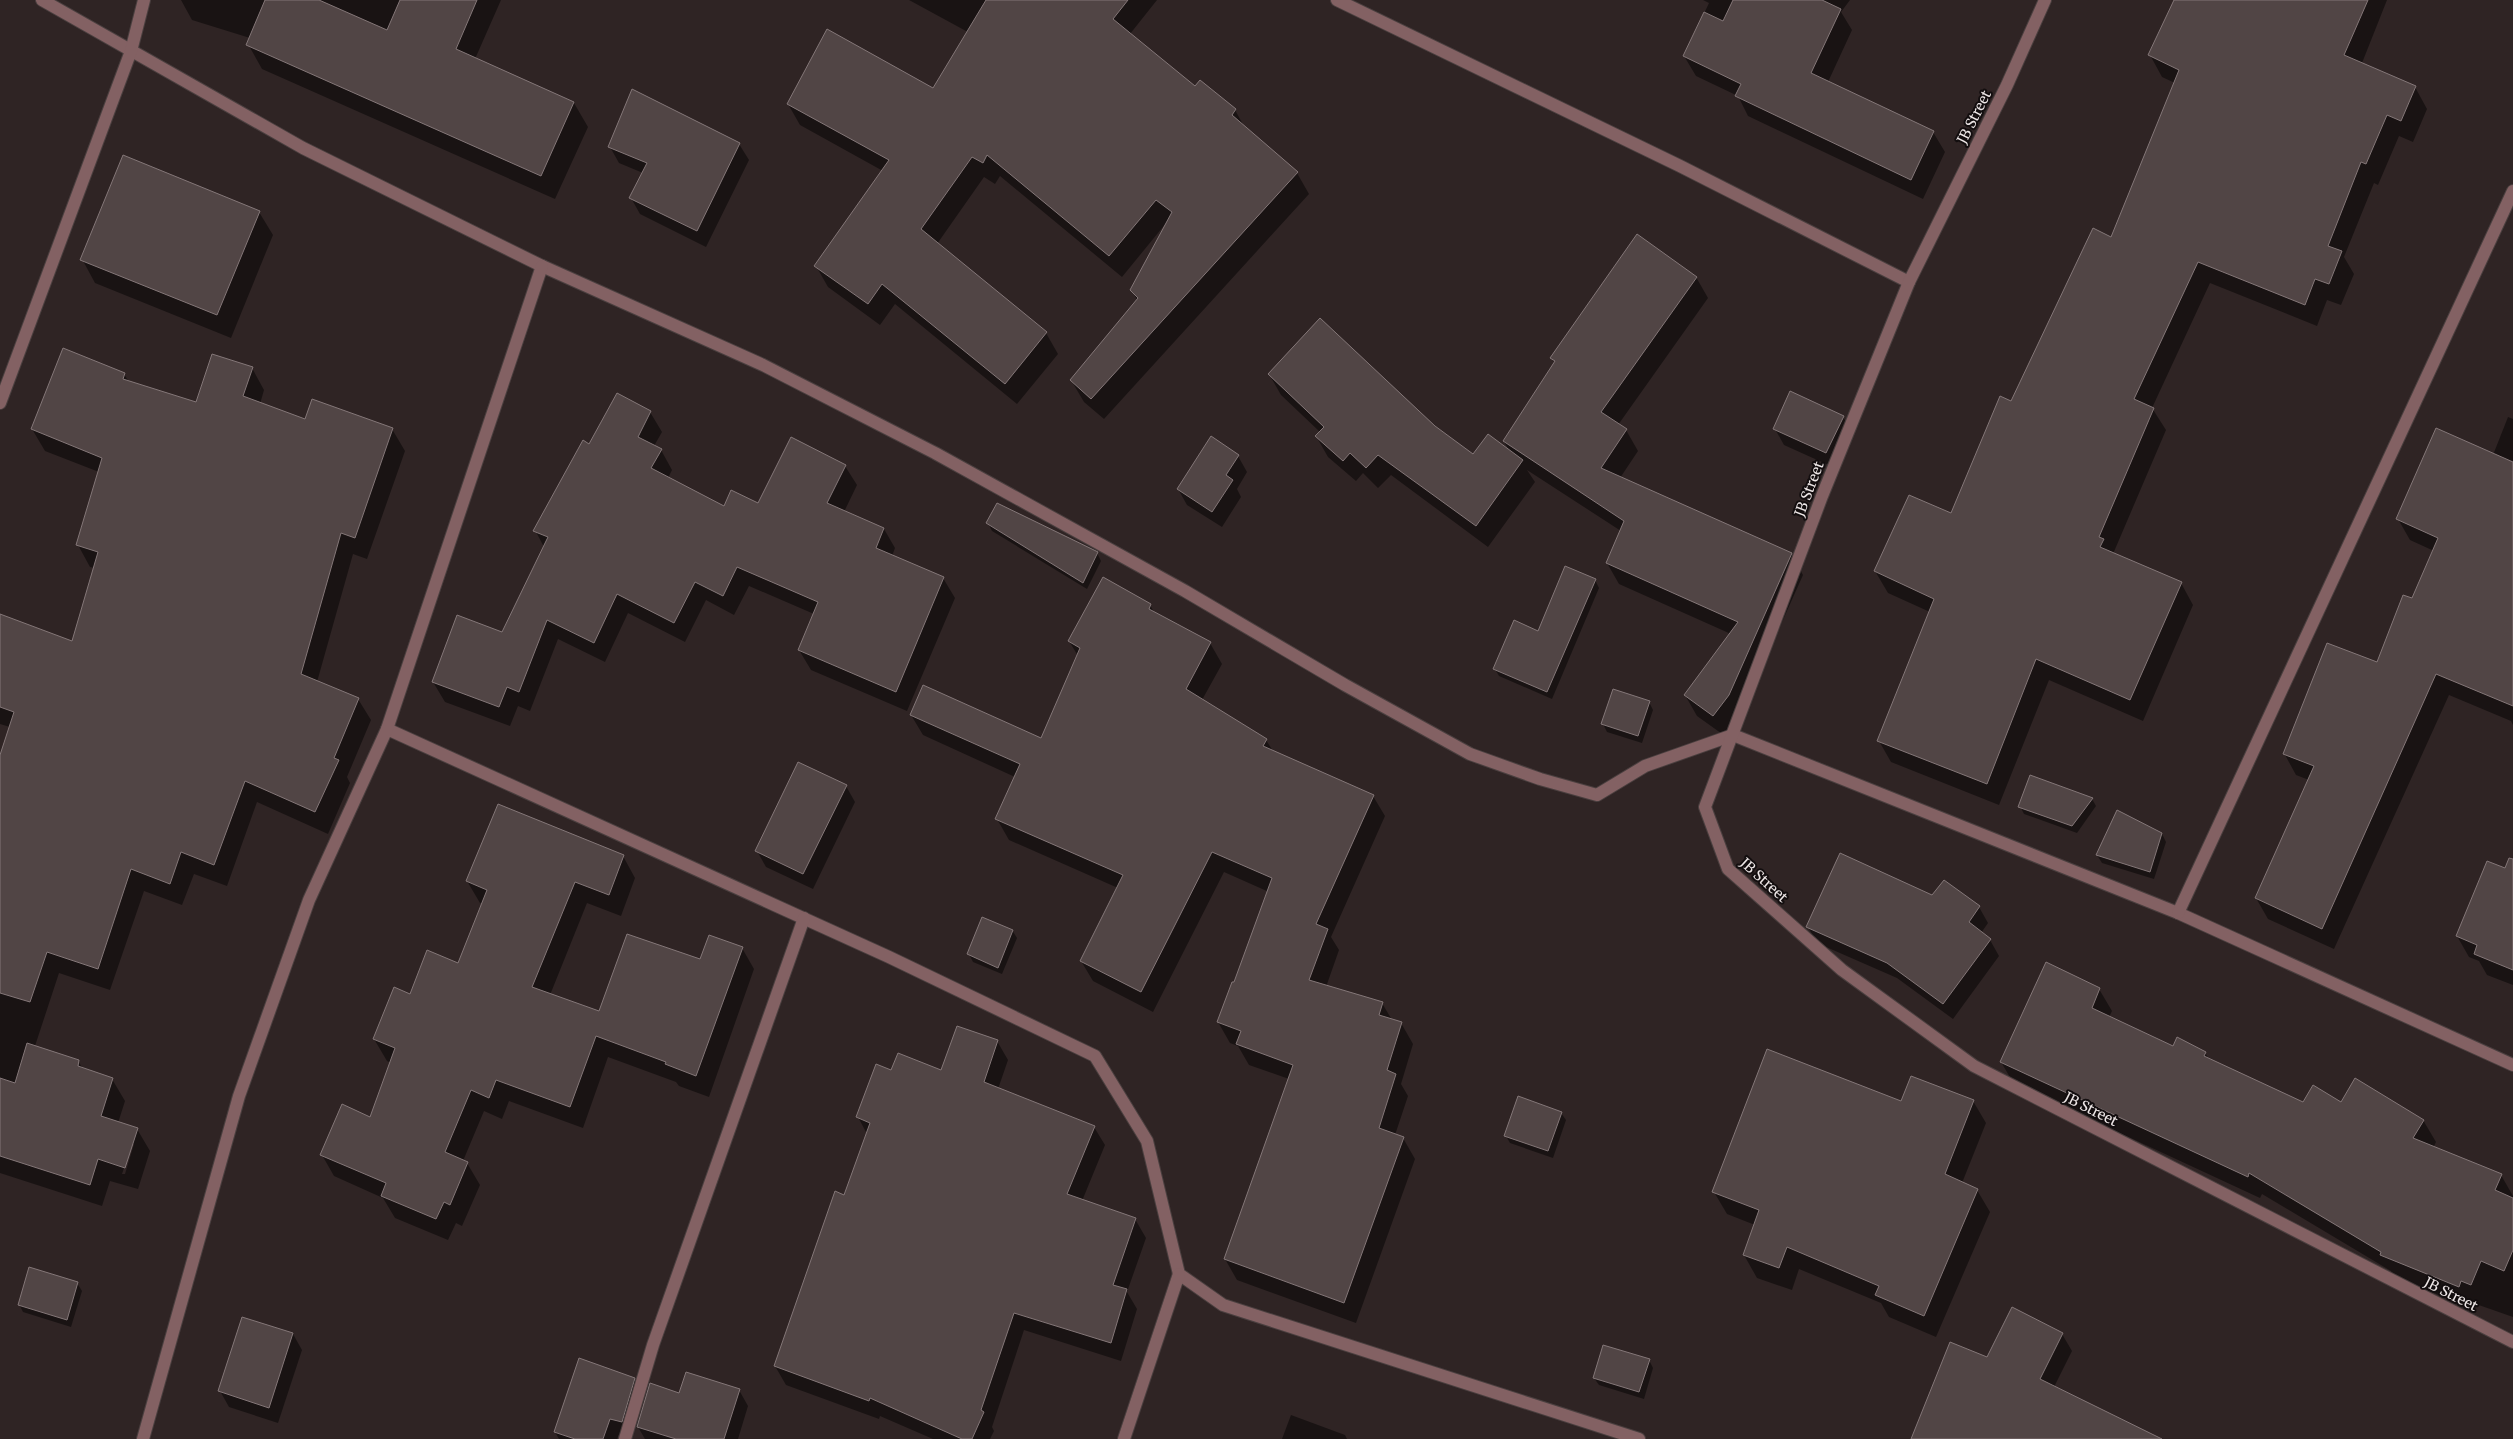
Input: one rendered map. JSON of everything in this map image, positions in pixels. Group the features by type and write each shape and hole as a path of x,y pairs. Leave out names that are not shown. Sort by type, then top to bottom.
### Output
{"street":[{"path":"42,0 303,148 542,266 763,365 935,453 1185,590 1345,685 1470,754 1597,795 1645,766 1733,735 2178,913 2513,1065"},
{"path":"1,396 131,52 144,0"},
{"path":"1337,0 1671,162 1908,282"},
{"name":"JB Street","path":"2045,0 2007,86 1908,282 1822,496 1705,807 1728,869 1842,970 1974,1066 2513,1342"},
{"path":"2178,913 2513,192"},
{"path":"143,1439 240,1096 308,900 387,729 542,266"},
{"path":"387,729 804,918 1095,1056 1147,1141 1179,1274 1124,1439"},
{"path":"624,1439 653,1345 804,918"},
{"path":"1179,1274 1223,1305 1639,1439"}],"building":[{"path":"265,0 319,0 387,30 400,0 477,0 456,49 574,102 541,176 246,45"},
{"path":"986,0 1128,0 1113,19 1195,86 1200,80 1236,109 1232,115 1298,172 1091,399 1070,380 1138,298 1130,290 1172,212 1156,200 1109,256 987,155 983,163 972,157 921,229 1047,332 1005,384 882,284 868,304 814,266 889,160 787,104 827,29 933,88"},
{"path":"1733,0 1822,0 1841,9 1811,73 1934,131 1911,180 1735,96 1741,84 1683,56 1704,12 1723,21"},
{"path":"2174,0 2368,0 2344,55 2416,86 2401,121 2387,115 2366,164 2361,162 2328,246 2342,251 2329,284 2315,279 2305,305 2198,262 2134,399 2154,408 2099,537 2104,539 2100,547 2182,582 2130,700 2036,659 1987,784 1877,741 1934,599 1874,571 1909,495 1951,513 2000,396 2011,401 2093,228 2111,237 2179,70 2148,55"},
{"path":"632,89 740,143 697,231 629,198 647,163 608,147"},
{"path":"123,155 260,211 217,315 80,260"},
{"path":"1637,234 1697,277 1601,412 1627,429 1601,468 1792,553 1729,695 1713,716 1684,695 1738,622 1606,563 1624,521 1503,441 1555,361 1550,358"},
{"path":"1320,318 1435,426 1473,454 1488,434 1523,460 1476,526 1378,455 1366,468 1350,453 1343,461 1315,436 1324,427 1268,374"},
{"path":"63,348 125,373 123,379 196,402 212,354 253,367 243,396 305,419 312,399 393,428 355,538 341,533 301,674 359,698 334,758 339,760 315,812 245,781 214,865 181,852 170,884 131,869 98,969 47,952 30,1002 0,993 0,755 14,712 0,707 0,614 72,641 98,552 76,545 102,458 31,429"},
{"path":"1790,391 1844,416 1826,453 1773,429"},
{"path":"617,393 651,411 638,437 662,449 651,468 724,506 731,490 758,503 791,437 846,465 827,503 884,528 876,548 944,577 896,692 798,650 818,602 737,567 723,596 695,582 674,623 617,594 594,643 547,620 519,692 507,687 499,707 432,682 457,615 502,632 548,537 533,531 583,440 589,444"},
{"path":"2436,428 2513,462 2513,706 2436,674 2322,929 2255,898 2314,766 2283,754 2327,643 2377,662 2403,595 2412,598 2438,538 2396,519"},
{"path":"1211,436 1239,455 1226,475 1233,480 1212,512 1177,489"},
{"path":"997,503 1098,552 1083,583 986,523"},
{"path":"1565,566 1596,579 1547,692 1493,669 1514,620 1538,631"},
{"path":"1103,577 1151,604 1149,609 1211,642 1186,689 1267,739 1263,746 1374,795 1316,924 1328,929 1309,980 1383,1002 1379,1015 1402,1022 1387,1070 1396,1074 1379,1128 1404,1137 1344,1303 1224,1259 1293,1065 1236,1044 1241,1031 1217,1022 1232,982 1234,982 1272,878 1212,852 1141,992 1080,961 1123,875 995,819 1020,764 910,715 923,685 1041,738 1080,648 1068,641"},
{"path":"1613,689 1650,701 1638,736 1601,724"},
{"path":"798,762 847,785 803,874 755,851"},
{"path":"2030,775 2093,798 2072,826 2018,807"},
{"path":"498,804 624,855 609,895 575,882 532,987 599,1011 627,934 700,959 709,935 743,947 696,1076 665,1064 666,1062 596,1036 570,1107 496,1080 489,1098 471,1090 445,1152 468,1162 450,1205 444,1202 436,1219 381,1196 386,1183 320,1155 342,1104 370,1117 395,1048 373,1039 394,987 410,994 427,950 458,963 487,890 466,881"},
{"path":"2117,810 2162,833 2150,872 2096,855"},
{"path":"1840,853 1932,895 1944,880 1980,906 1969,922 1991,939 1943,1004 1887,963 1806,927"},
{"path":"2509,858 2513,859 2513,970 2474,954 2477,945 2456,936 2487,861 2505,868"},
{"path":"982,917 1013,930 998,968 967,954"},
{"path":"2046,962 2100,988 2092,1008 2173,1046 2177,1037 2206,1052 2204,1056 2303,1102 2313,1085 2341,1102 2355,1078 2424,1120 2413,1138 2502,1174 2495,1190 2513,1198 2513,1250 2504,1271 2481,1261 2471,1285 2461,1281 2459,1287 2380,1255 2381,1252 2249,1173 2248,1177 2000,1062"},
{"path":"957,1026 998,1040 984,1082 1095,1126 1067,1194 1136,1218 1113,1285 1127,1289 1111,1343 1014,1313 981,1410 984,1412 972,1439 962,1439 870,1398 869,1401 774,1366 835,1191 844,1195 870,1123 856,1117 876,1064 891,1070 898,1053 941,1070"},
{"path":"27,1043 79,1060 78,1066 113,1078 101,1116 138,1128 125,1168 98,1159 90,1185 0,1156 0,1078 15,1083"},
{"path":"1767,1049 1901,1101 1911,1076 1974,1100 1945,1174 1978,1189 1924,1316 1875,1295 1879,1286 1787,1247 1779,1268 1743,1255 1759,1210 1712,1192"},
{"path":"1518,1096 1562,1112 1548,1151 1504,1136"},
{"path":"29,1267 78,1282 67,1320 18,1305"},
{"path":"2012,1307 2063,1333 2040,1379 2162,1439 1911,1439 1950,1342 1987,1357"},
{"path":"242,1317 293,1333 269,1408 218,1391"},
{"path":"1603,1345 1650,1359 1639,1392 1593,1378"},
{"path":"579,1358 635,1378 622,1422 610,1419 603,1439 575,1439 554,1432"},
{"path":"686,1372 740,1389 724,1439 676,1439 637,1427 650,1383 679,1393"}]}
